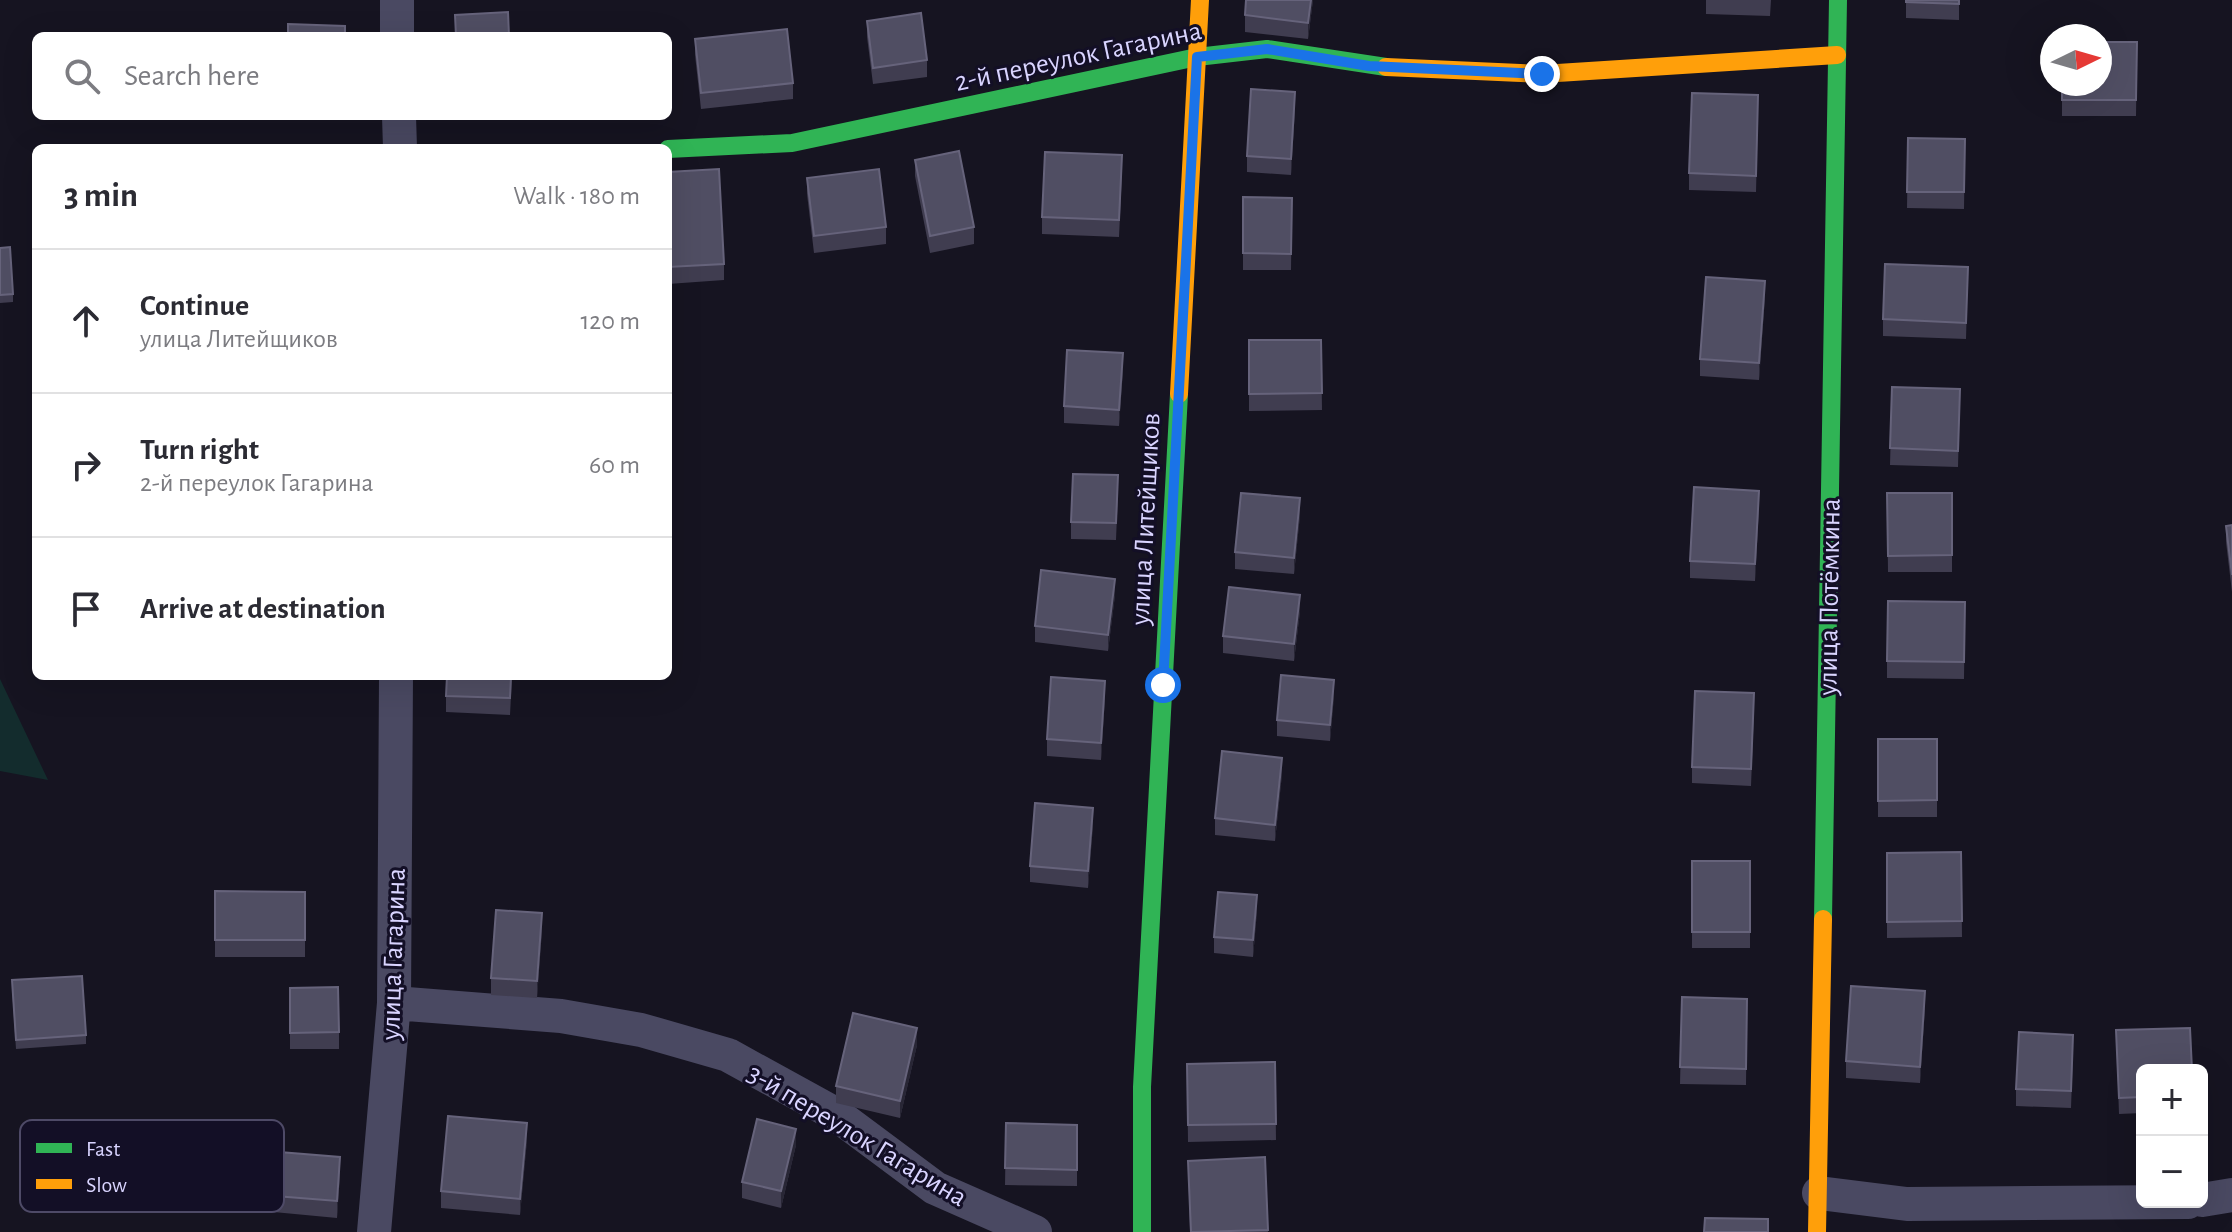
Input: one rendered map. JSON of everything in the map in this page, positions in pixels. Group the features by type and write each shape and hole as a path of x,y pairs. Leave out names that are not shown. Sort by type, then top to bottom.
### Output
{"street":[{"path":"397,0 397,32"},
{"name":"улица Литейщиков","path":"1142,1232 1142,1087 1200,0"},
{"name":"улица Потёмкина","path":"1817,1232 1838,0"},
{"name":"2-й переулок Гагарина","path":"672,149 792,143 1197,57 1267,49 1369,66 1542,74 1837,55"},
{"path":"399,120 400,144"},
{"name":"улица Гагарина","path":"374,1232 394,1003 396,680"},
{"name":"3-й переулок Гагарина","path":"394,1003 561,1016 641,1030 728,1055 837,1115 935,1188 1035,1232"},
{"path":"1819,1193 1907,1204 2136,1202"},
{"path":"2208,1199 2232,1195"}],"green space":[{"path":"0,679 48,780 0,771"}],"building":[{"path":"1246,0 1311,0 1308,23 1245,15"},
{"path":"1959,0 1959,4 1906,2"},
{"path":"508,12 509,32 456,32 455,15"},
{"path":"921,13 927,60 873,68 867,21"},
{"path":"288,24 345,26 345,32 288,32"},
{"path":"787,29 793,83 701,93 695,39"},
{"path":"2112,42 2137,42 2136,100 2062,100 2062,96 2112,96"},
{"path":"1251,89 1295,92 1291,159 1247,156"},
{"path":"1692,93 1758,95 1756,176 1689,173"},
{"path":"1908,138 1965,139 1964,192 1907,192"},
{"path":"959,151 974,227 930,236 915,160"},
{"path":"1045,152 1122,155 1119,220 1042,217"},
{"path":"719,169 724,264 672,267 672,172"},
{"path":"879,169 886,227 814,236 807,178"},
{"path":"1243,197 1292,198 1291,254 1243,253"},
{"path":"10,247 13,294 0,295 0,248"},
{"path":"1885,264 1968,267 1966,323 1883,319"},
{"path":"1706,277 1765,281 1759,363 1700,359"},
{"path":"1249,340 1321,340 1322,393 1249,394"},
{"path":"1067,350 1123,353 1119,410 1064,406"},
{"path":"1892,387 1960,389 1958,451 1890,448"},
{"path":"1073,474 1118,475 1116,523 1071,522"},
{"path":"1694,487 1759,491 1755,564 1690,561"},
{"path":"1241,493 1300,498 1294,558 1235,552"},
{"path":"1887,493 1952,493 1952,555 1888,556"},
{"path":"2232,525 2232,575 2226,526"},
{"path":"1041,570 1115,579 1108,635 1035,626"},
{"path":"1229,587 1300,595 1294,644 1223,636"},
{"path":"1888,601 1965,602 1964,662 1887,661"},
{"path":"1281,675 1334,680 1330,725 1277,720"},
{"path":"1051,677 1105,681 1101,743 1047,739"},
{"path":"447,680 511,680 510,698 446,696"},
{"path":"1695,691 1754,693 1751,769 1692,767"},
{"path":"1878,739 1937,739 1937,800 1878,801"},
{"path":"1222,751 1282,758 1275,825 1215,818"},
{"path":"1035,803 1093,808 1088,871 1030,866"},
{"path":"1961,852 1962,921 1887,922 1887,853"},
{"path":"1692,861 1750,861 1750,932 1692,932"},
{"path":"215,891 305,892 305,940 215,940"},
{"path":"1218,892 1257,895 1253,940 1214,937"},
{"path":"496,910 542,913 537,981 491,978"},
{"path":"82,976 86,1035 16,1040 12,980"},
{"path":"1851,986 1925,991 1920,1067 1846,1061"},
{"path":"338,987 339,1032 290,1033 290,988"},
{"path":"1682,997 1747,999 1746,1069 1680,1067"},
{"path":"853,1013 917,1028 900,1101 836,1086"},
{"path":"2190,1028 2192,1064 2136,1064 2136,1097 2119,1098 2116,1030"},
{"path":"2019,1032 2073,1035 2071,1091 2016,1089"},
{"path":"1275,1062 1276,1124 1188,1125 1187,1064"},
{"path":"448,1116 527,1123 520,1199 441,1191"},
{"path":"757,1119 796,1129 781,1191 742,1182"},
{"path":"1006,1123 1077,1125 1077,1170 1005,1168"},
{"path":"284,1152 340,1157 337,1201 284,1197"},
{"path":"1265,1157 1268,1230 1191,1232 1188,1161"},
{"path":"1705,1218 1768,1219 1768,1232 1704,1232"}],"traffic: fast":[{"path":"1823,919 1838,0"},
{"path":"672,149 792,143 1197,57 1267,49 1386,67"},
{"path":"1142,1232 1142,1087 1179,394"}],"traffic: slow":[{"path":"1179,394 1200,0"},
{"path":"1386,67 1542,74 1837,55"},
{"path":"1817,1232 1823,919"}],"route":[{"path":"1163,685 1197,57 1267,49 1369,66 1542,74"}]}
